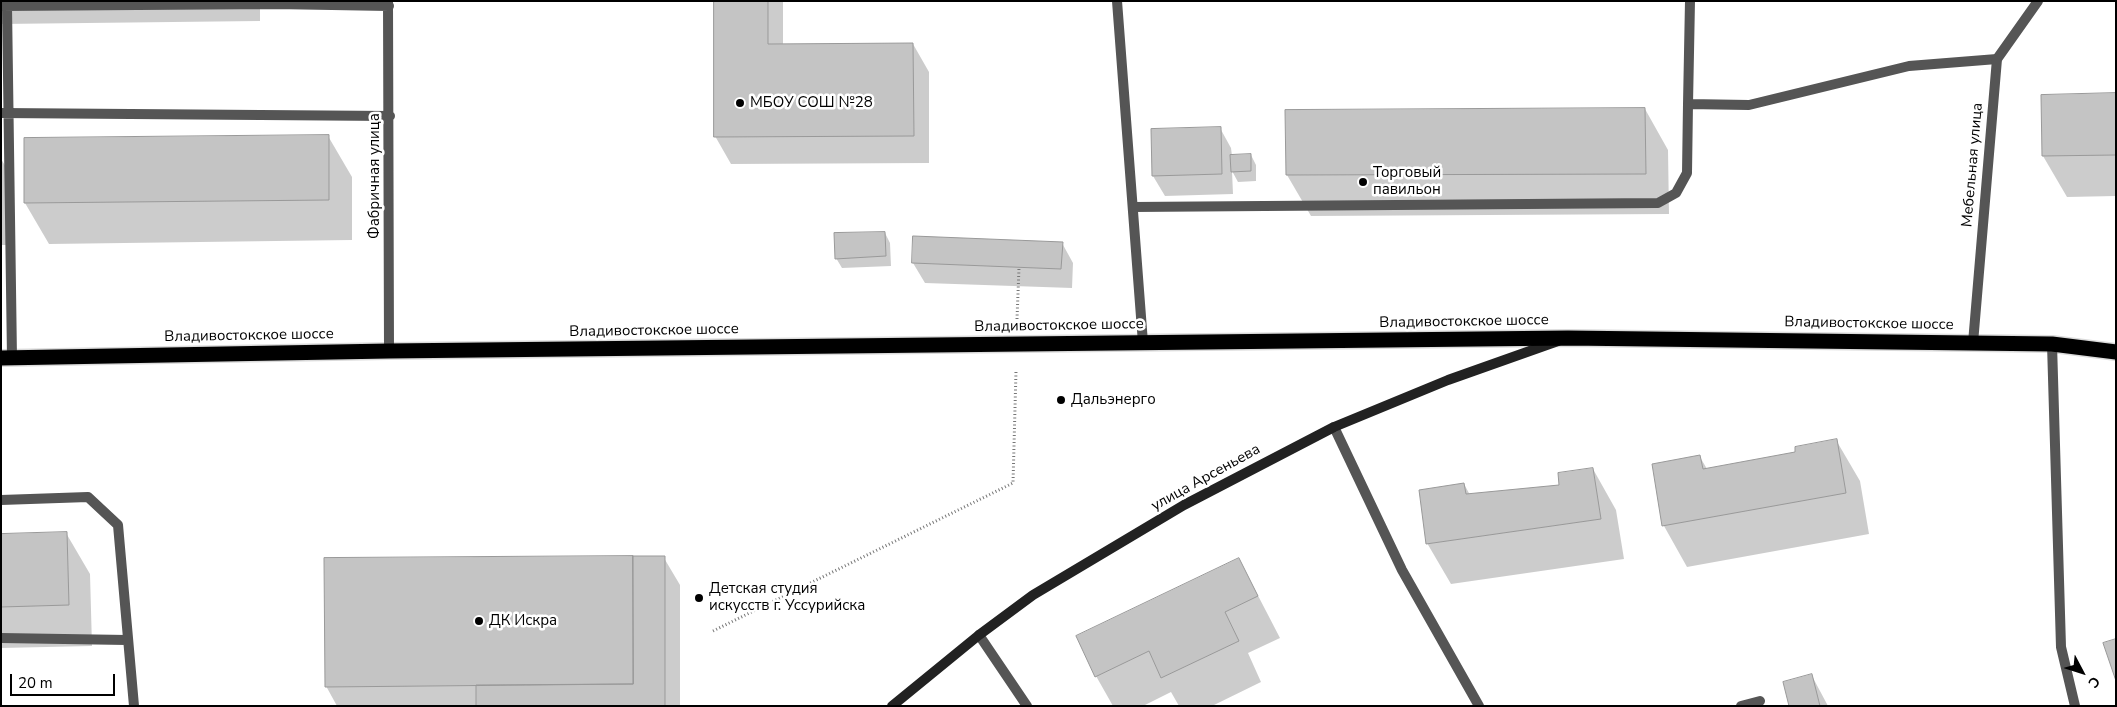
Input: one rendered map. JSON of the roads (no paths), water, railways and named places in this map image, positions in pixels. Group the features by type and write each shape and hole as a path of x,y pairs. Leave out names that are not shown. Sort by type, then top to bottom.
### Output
{"highway":[{"name":"Владивостокское шоссе","path":"6,358 389,351 1568,338 2052,344 2116,352"}],"street":[{"path":"1117,1 1143,343"},
{"path":"1133,207 1658,203 1676,193 1686,173 1690,1"},
{"path":"1688,104 1749,105 1909,66 1997,58 2038,1"},
{"path":"6,358 4,6 275,3 388,4"},
{"name":"Фабричная улица","path":"388,4 390,116 389,351"},
{"name":"Мебельная улица","path":"1973,343 1997,58"},
{"path":"5,113 390,116"},
{"name":"улица Арсеньева","path":"892,706 979,635 1033,595 1176,510 1334,426 1448,380 1568,338"},
{"path":"2052,344 2061,647 2075,706"},
{"path":"1334,426 1402,570 1479,706"},
{"path":"1,500 88,497 118,525 134,706"},
{"path":"979,635 1027,706"},
{"path":"1,638 127,640"},
{"path":"1741,706 1760,701"}],"place":[{"name":"МБОУ СОШ №28","path":"740,103"},
{"name":"Торговый павильон","path":"1363,182"},
{"name":"Дальэнерго","path":"1061,400"},
{"name":"Детская студия искусств г. Уссурийска","path":"699,598"},
{"name":"ДК Искра","path":"479,621"}]}
